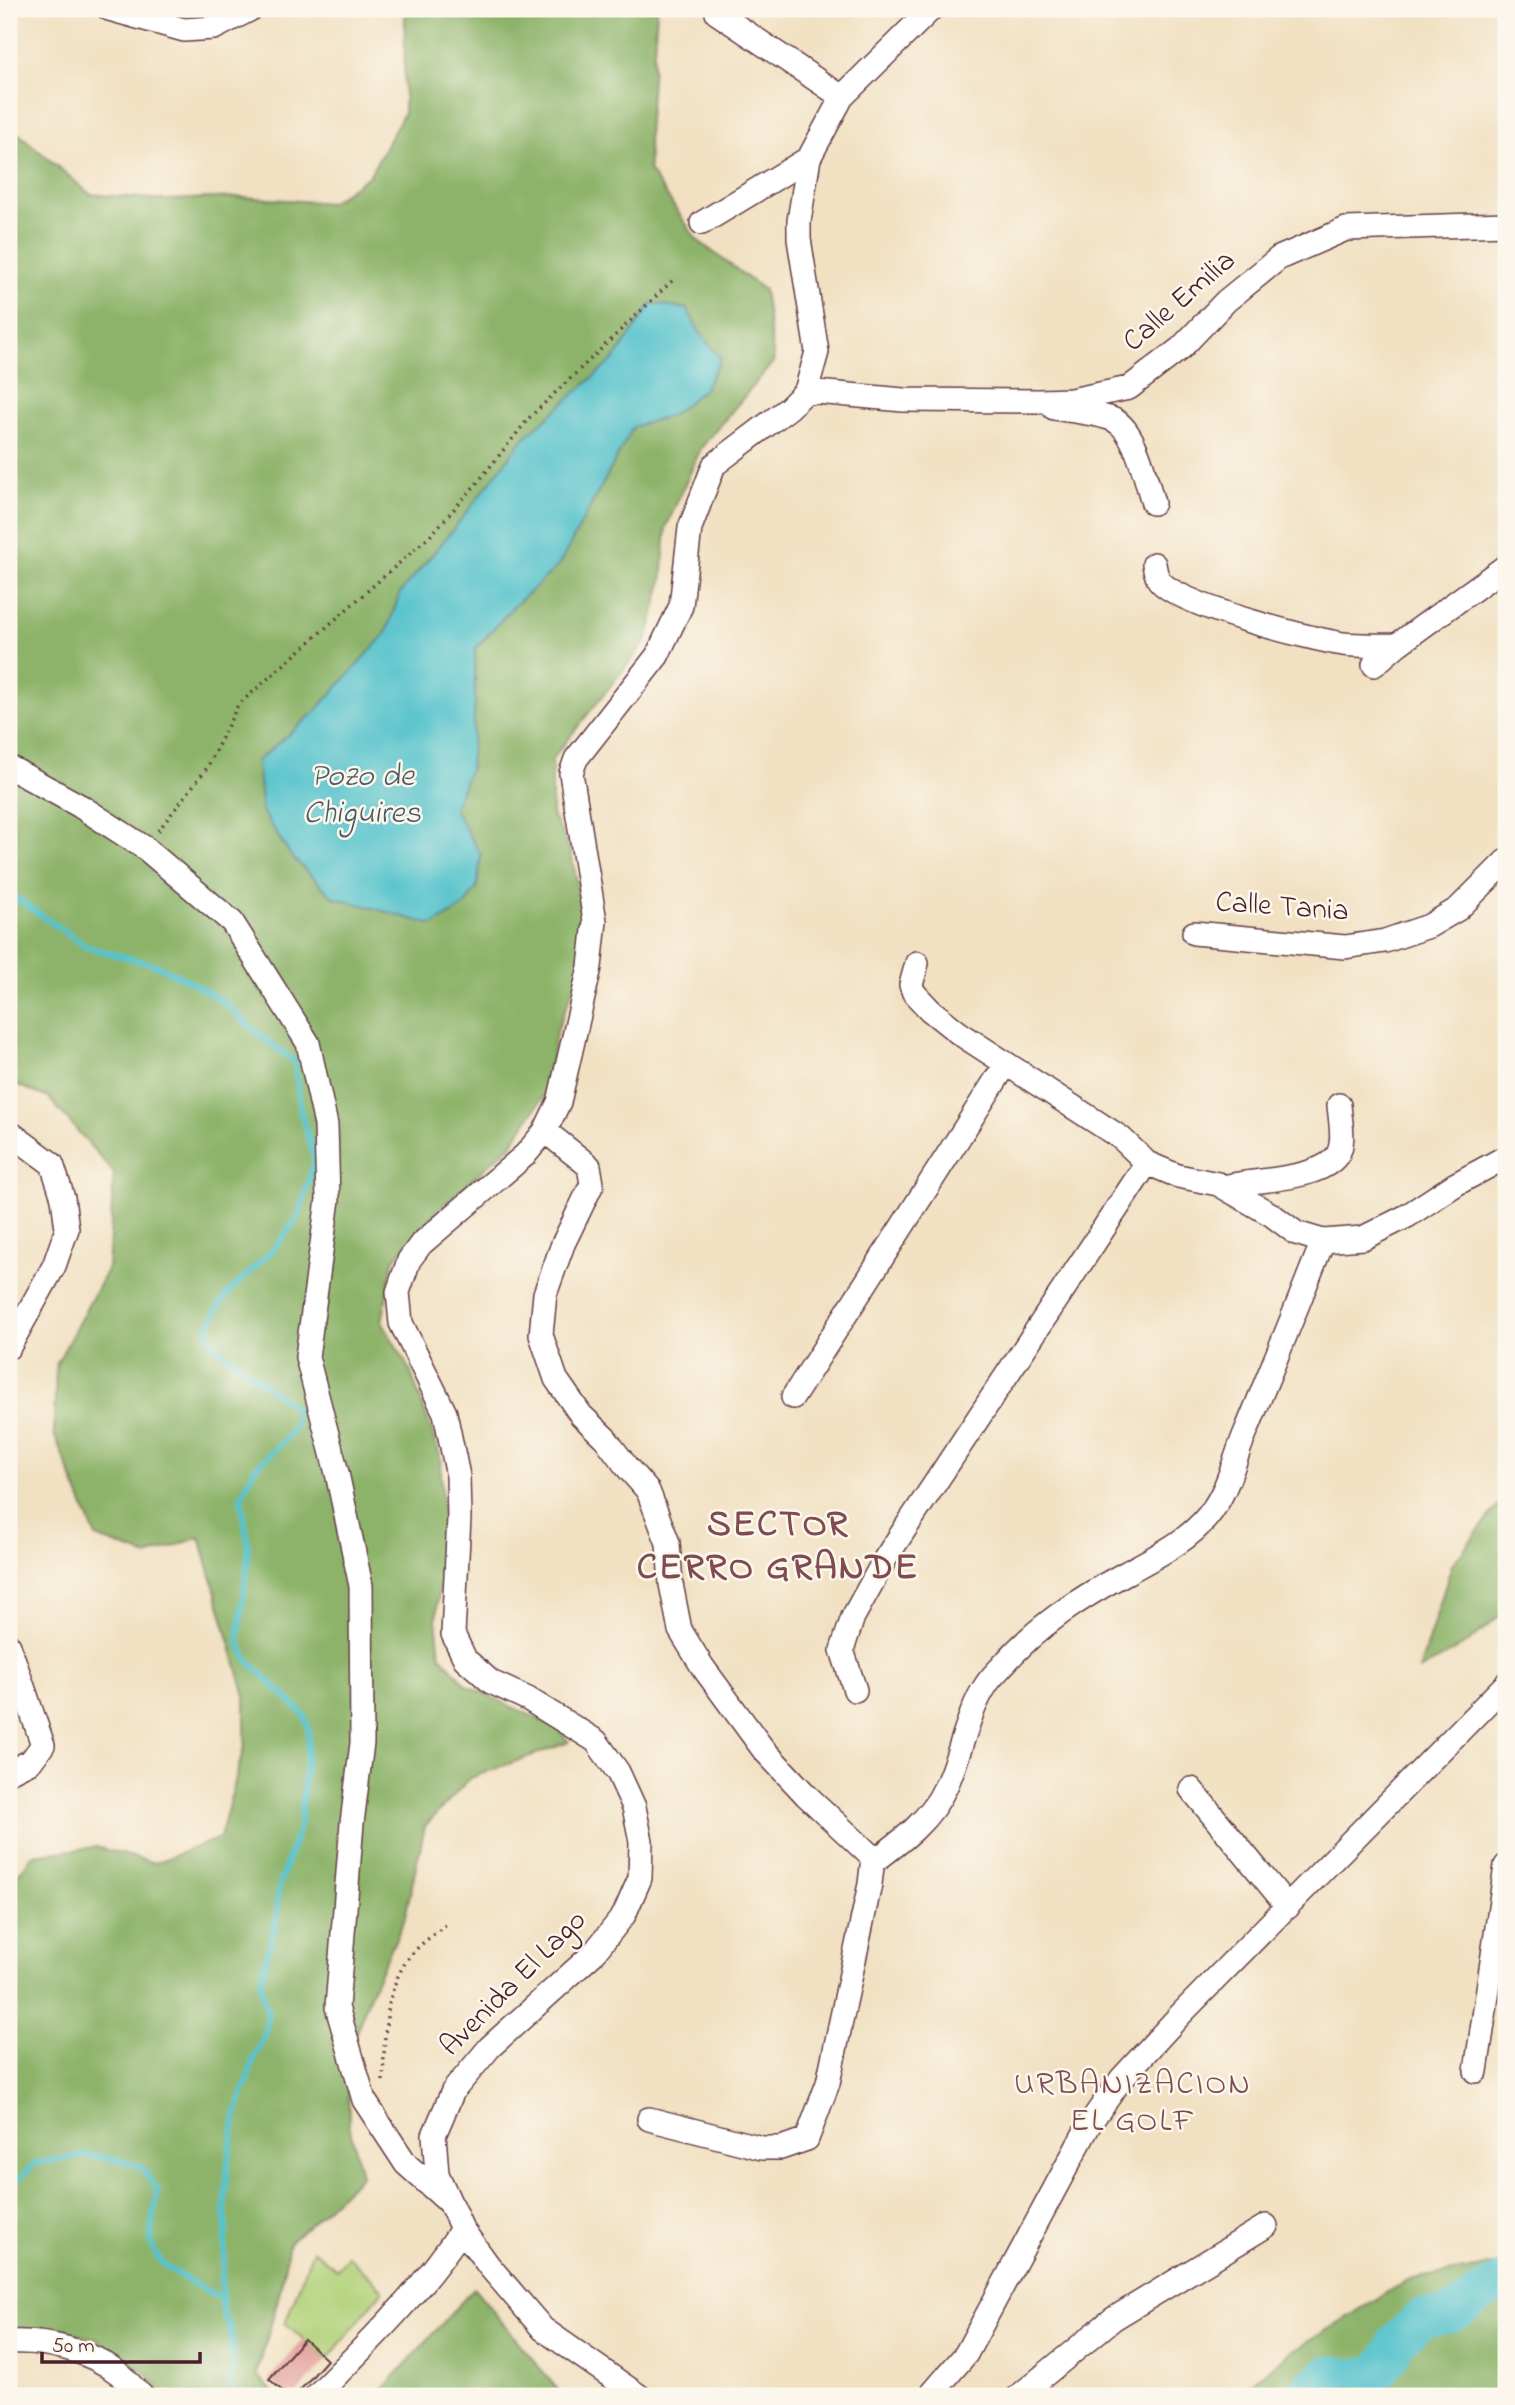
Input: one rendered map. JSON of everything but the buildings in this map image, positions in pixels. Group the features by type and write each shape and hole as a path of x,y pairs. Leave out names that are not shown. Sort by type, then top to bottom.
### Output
{"street":[{"path":"109,9 184,30 214,28 251,9"},
{"path":"806,391 817,352 799,239 799,221 809,158 842,97 931,9"},
{"path":"718,13 842,97"},
{"path":"702,223 809,158"},
{"name":"Calle Emilia","path":"806,391 903,400 1039,401 1071,400 1129,388 1181,348 1226,301 1279,258 1346,229 1506,224"},
{"name":"Avenida El Lago","path":"639,2396 543,2329 489,2266 462,2229 437,2174 434,2134 453,2091 489,2047 593,1954 624,1916 640,1878 641,1841 634,1807 618,1772 596,1741 528,1699 491,1682 465,1660 453,1634 459,1518 458,1476 445,1413 401,1323 398,1293 409,1260 421,1244 524,1154 545,1131 559,1102 590,967 595,921 571,773 576,759 657,656 681,606 690,528 714,465 789,408 806,391"},
{"path":"1039,401 1053,408 1114,420 1125,429 1134,445 1153,503"},
{"path":"1154,564 1159,580 1171,590 1276,630 1344,644 1397,645"},
{"path":"1374,665 1397,645 1506,566"},
{"path":"9,767 80,806 145,848 232,922 308,1043 326,1125 328,1199 307,1357 337,1473 361,1586 362,1743 352,1823 337,2007 364,2100 406,2164 450,2202"},
{"name":"Calle Tania","path":"1194,933 1345,947 1385,941 1429,926 1458,909 1506,861"},
{"path":"917,963 911,985 914,993 959,1033 1121,1138 1147,1163 1178,1176 1224,1187 1272,1214 1296,1233 1323,1241 1363,1238 1407,1216 1456,1184 1506,1157"},
{"path":"793,1396 1006,1064"},
{"path":"1224,1187 1308,1173 1328,1164 1337,1156 1341,1147 1339,1105"},
{"path":"545,1131 589,1166 592,1184 563,1244 545,1294 541,1335 556,1379 581,1415 605,1438 648,1491 668,1543 671,1584 680,1630 702,1665 763,1749 806,1795 876,1860 907,1837 931,1813 946,1788 958,1751 986,1685 1015,1651 1048,1621 1081,1597 1169,1550 1208,1516 1229,1481 1245,1432 1323,1241"},
{"path":"9,1132 52,1164 63,1198 67,1229 54,1266 9,1347"},
{"path":"855,1690 842,1650 853,1617 886,1559 1147,1163"},
{"path":"9,1646 43,1745 31,1761 9,1772"},
{"path":"930,2396 966,2354 1090,2123 1122,2078 1181,2014 1506,1684"},
{"path":"1191,1789 1288,1907"},
{"path":"649,2119 762,2148 781,2148 807,2139 828,2083 870,1884 873,1858"},
{"path":"1476,2071 1506,1866"},
{"path":"1019,2396 1113,2319 1266,2226"},
{"path":"316,2396 396,2315 462,2229"},
{"path":"9,2342 60,2347 87,2356 116,2372 142,2396"}],"path":[{"path":"145,848 207,768 238,705 431,536 529,418 674,279"},
{"path":"383,2082 388,2012 394,1984 411,1956 448,1923"}],"green space":[{"path":"405,9 657,9 648,134 649,170 697,240 764,290 774,361 701,448 666,527 662,582 647,640 552,759 552,815 570,849 581,901 580,971 556,1033 546,1092 511,1145 435,1212 393,1261 382,1322 410,1370 440,1455 444,1531 436,1620 440,1655 466,1685 557,1728 569,1742 470,1778 425,1826 404,1921 373,1987 348,2054 349,2124 361,2176 289,2243 279,2295 257,2374 276,2396 165,2396 147,2374 96,2338 43,2330 9,2331 9,1886 33,1855 96,1847 155,1863 220,1838 245,1744 245,1696 200,1537 147,1556 96,1537 54,1434 56,1365 108,1268 114,1173 49,1098 9,1082 9,131 19,134 90,194 164,200 241,197 330,203 369,176 404,113"},
{"path":"1506,1495 1506,1611 1466,1644 1419,1670 1452,1565"},
{"path":"313,2250 337,2269 348,2256 383,2290 327,2360 285,2323"},
{"path":"1506,2263 1506,2396 1235,2396 1290,2353 1407,2280"},
{"path":"474,2288 563,2396 377,2396"}],"water":[{"name":"Pozo de Chiguires","path":"652,303 687,309 700,333 721,359 704,389 672,415 633,427 559,565 512,608 475,649 475,705 470,767 454,809 481,855 477,888 463,907 433,925 333,897 291,856 262,811 257,761 315,712 386,633 400,593 524,438 615,358"}],"waterway":[{"path":"9,893 87,947 156,965 191,982 225,1003 257,1033 295,1062 301,1113 315,1160 298,1217 274,1249 229,1292 207,1331 214,1345 296,1409 295,1426 284,1441 255,1468 241,1498 248,1560 238,1641 247,1659 305,1716 309,1733 300,1824 278,1889 277,1916 260,1984 268,2014 265,2034 255,2055 236,2115 228,2162 221,2292 223,2314 230,2327 233,2362 230,2389 233,2396"},
{"path":"9,2184 18,2180 35,2163 87,2155 141,2167 158,2191 151,2234 158,2258 177,2274 222,2301"},
{"path":"1308,2396 1310,2389 1330,2373 1351,2378 1377,2374 1398,2340 1423,2317 1443,2317 1454,2313 1490,2288 1506,2282"}],"district":[{"name":"SECTOR CERRO GRANDE","path":"778,1548"},
{"name":"URBANIZACION EL GOLF","path":"1133,2104"}]}
